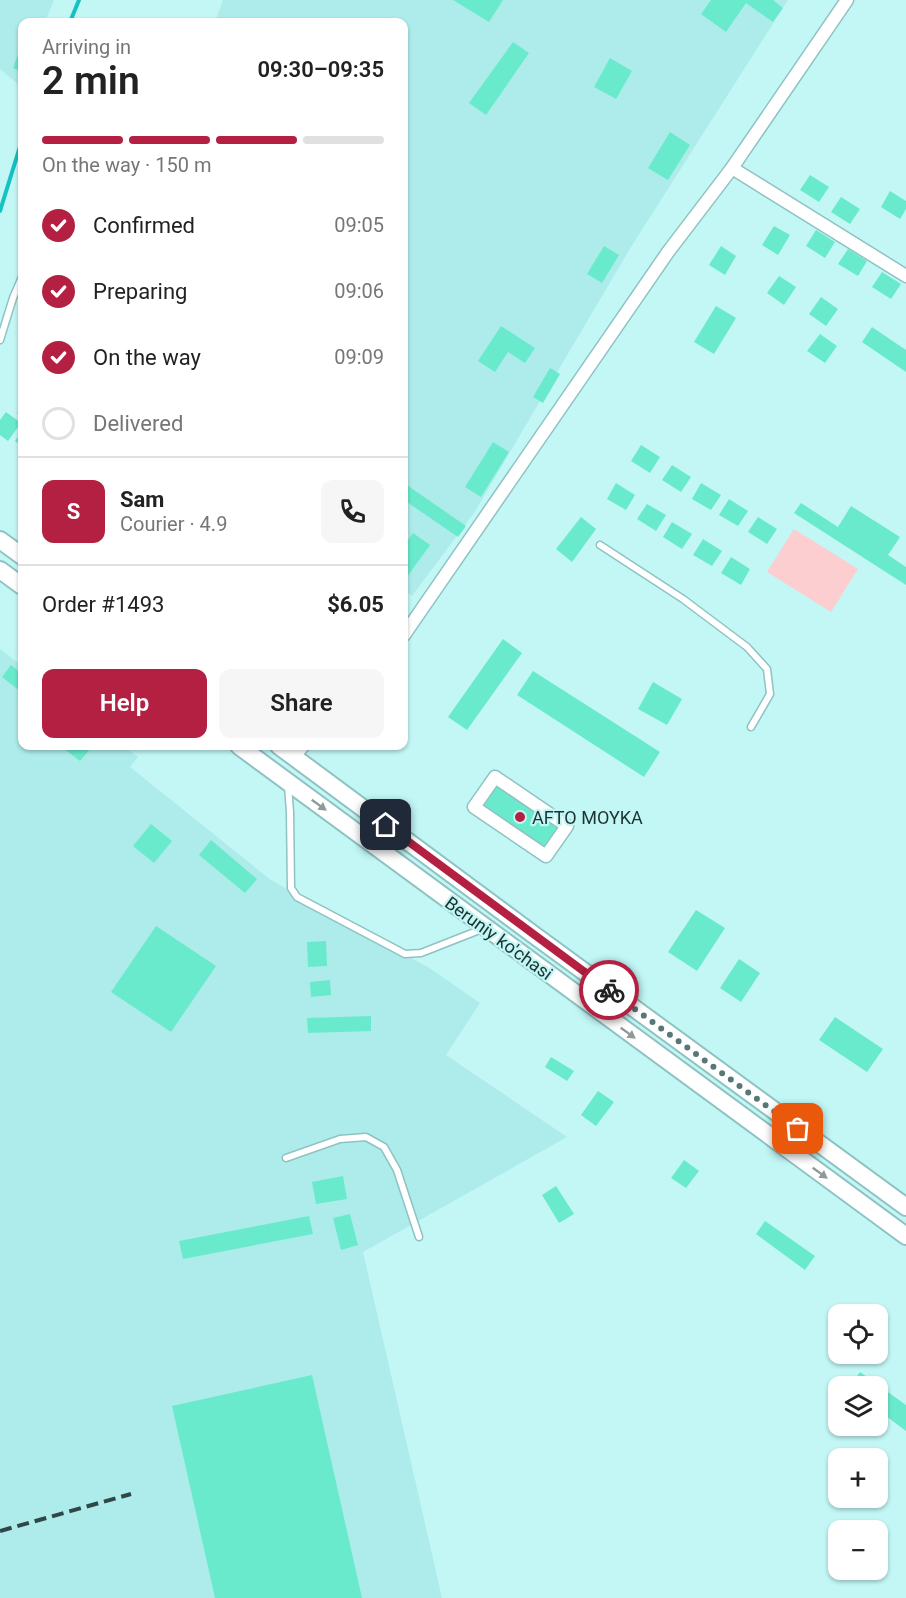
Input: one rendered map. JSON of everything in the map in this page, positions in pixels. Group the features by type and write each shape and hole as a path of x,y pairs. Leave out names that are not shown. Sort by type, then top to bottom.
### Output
{"main road":[{"path":"0,540 18,553"},
{"path":"0,570 18,583"},
{"name":"Beruniy ko'chasi","path":"244,750 906,1236"},
{"name":"Beruniy ko'chasi","path":"298,751 534,935 906,1207"},
{"path":"521,954 534,935"}],"street":[{"path":"408,629 668,252 732,168 847,0"},
{"path":"732,168 906,276"},
{"path":"495,777 567,826 546,856 474,807 495,777"}],"lane":[{"path":"0,340 18,286"},
{"path":"600,545 683,599 747,647 767,669 770,694 751,727"},
{"path":"287,781 290,812 291,888 297,897 405,954 421,953 485,927"},
{"path":"286,1158 340,1139 366,1137 384,1147 397,1170 420,1237"}],"shaded area":[{"path":"0,0 54,0 47,18 18,18 18,84 0,69"},
{"path":"223,0 788,0 631,247 474,513 412,596 408,593 408,18 216,18"},
{"path":"794,529 858,569 831,612 767,572"},
{"path":"0,649 18,663 18,750 128,750 138,757 130,767 271,880 431,969 480,1003 446,1055 567,1137 363,1252 442,1598 0,1598"}],"building":[{"path":"453,0 503,0 489,22"},
{"path":"711,0 773,0 783,8 773,22 746,3 726,32 701,14"},
{"path":"513,42 529,53 486,115 469,103"},
{"path":"18,54 18,70 13,68"},
{"path":"610,58 632,71 616,99 594,87"},
{"path":"670,132 690,145 668,180 648,168"},
{"path":"810,175 829,187 819,202 800,190"},
{"path":"890,191 906,201 906,209 900,219 881,207"},
{"path":"841,197 860,209 850,224 831,212"},
{"path":"774,226 790,235 778,255 762,245"},
{"path":"816,230 835,242 825,258 806,246"},
{"path":"604,246 619,255 602,283 587,274"},
{"path":"721,246 736,256 725,275 709,265"},
{"path":"848,249 867,261 858,276 838,264"},
{"path":"882,272 901,284 891,299 872,287"},
{"path":"779,276 796,287 784,305 767,293"},
{"path":"821,297 838,309 826,326 809,314"},
{"path":"716,306 736,318 714,354 694,342"},
{"path":"501,326 535,348 525,363 508,352 495,372 478,361"},
{"path":"872,327 906,350 906,372 862,342"},
{"path":"820,334 837,346 825,363 807,351"},
{"path":"550,368 560,374 543,403 533,397"},
{"path":"6,412 18,421 18,427 8,441 0,435 0,420"},
{"path":"493,442 509,452 481,497 465,487"},
{"path":"641,445 660,457 650,473 631,461"},
{"path":"672,465 691,477 681,492 662,480"},
{"path":"616,483 635,495 626,510 607,499"},
{"path":"701,483 721,495 711,510 692,499"},
{"path":"408,486 466,526 458,537 408,503"},
{"path":"729,499 748,511 738,526 719,515"},
{"path":"801,503 838,527 851,506 900,537 888,555 906,567 906,585 794,513"},
{"path":"647,504 666,515 656,531 637,519"},
{"path":"581,517 596,529 572,562 556,549"},
{"path":"758,517 777,529 767,544 748,532"},
{"path":"672,522 692,534 682,549 663,537"},
{"path":"413,533 430,545 408,575 408,540"},
{"path":"703,539 722,551 712,566 693,555"},
{"path":"731,557 750,569 741,585 721,573"},
{"path":"503,639 522,653 467,730 448,717"},
{"path":"11,665 18,671 18,689 2,677"},
{"path":"533,671 660,752 644,777 517,695"},
{"path":"653,682 682,699 667,725 638,709"},
{"path":"65,750 89,750 80,761"},
{"name":"AFTO MOYKA","path":"495,777 567,826 546,856 474,807"},
{"path":"151,824 172,841 154,863 133,846"},
{"path":"211,840 257,879 245,893 199,855"},
{"path":"696,910 725,928 697,971 668,952"},
{"path":"156,926 216,966 171,1032 111,992"},
{"path":"326,941 327,966 308,967 307,942"},
{"path":"739,959 760,973 741,1002 720,988"},
{"path":"330,980 331,995 311,997 310,982"},
{"path":"371,1016 371,1031 308,1033 307,1018"},
{"path":"835,1017 883,1049 867,1072 819,1040"},
{"path":"551,1057 574,1071 567,1081 545,1067"},
{"path":"598,1091 614,1102 596,1126 581,1115"},
{"path":"684,1160 699,1171 686,1188 671,1178"},
{"path":"343,1176 347,1199 316,1204 312,1182"},
{"path":"556,1186 574,1214 559,1223 542,1195"},
{"path":"350,1214 358,1245 341,1250 333,1218"},
{"path":"309,1216 313,1234 183,1259 179,1241"},
{"path":"765,1221 815,1256 805,1270 756,1234"},
{"path":"312,1375 362,1598 215,1598 172,1406"},
{"path":"888,1392 906,1405 906,1431 888,1418"}],"waterway":[{"path":"72,18 79,0"},
{"path":"0,211 18,153"}],"railway":[{"path":"0,1531 131,1494"}],"way so far":[{"path":"609,990 798,1129"}],"place":[{"name":"AFTO MOYKA","path":"520,817"}],"route":[{"path":"386,825 609,990"}]}
